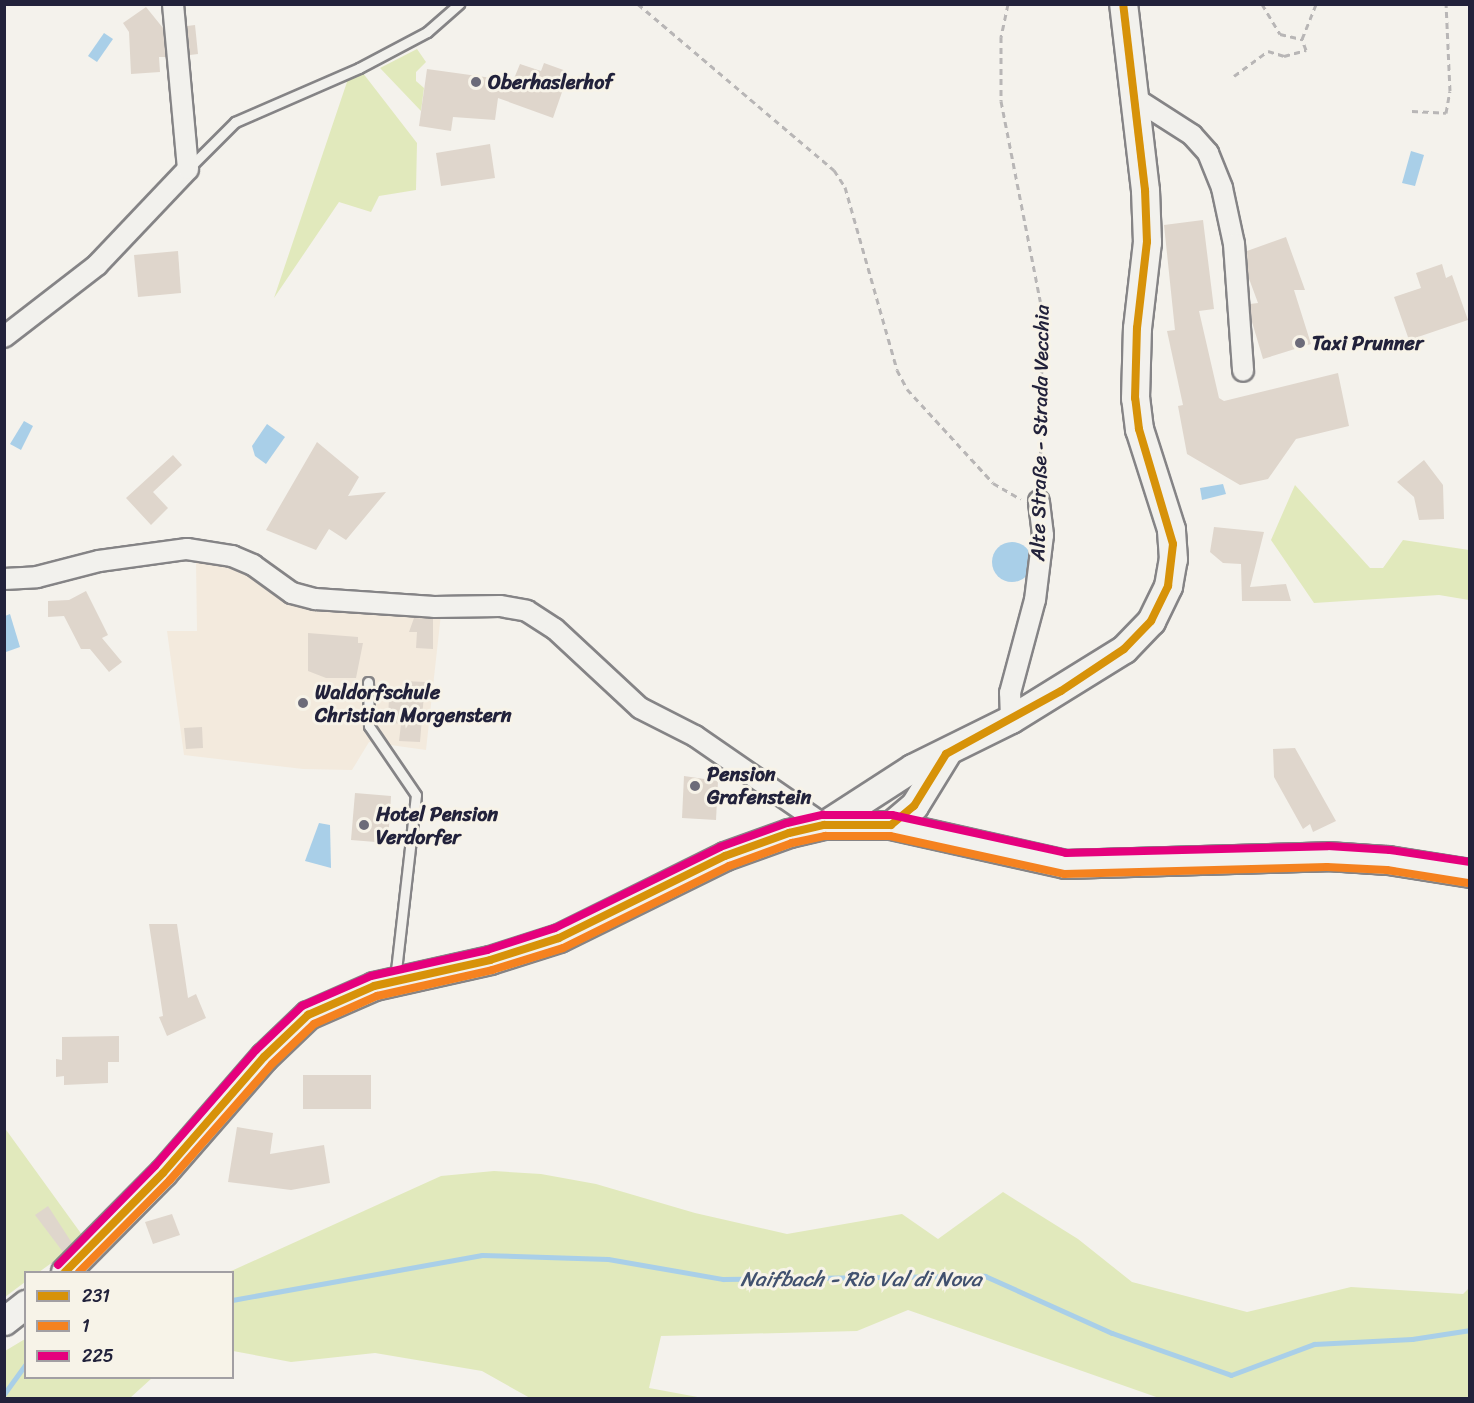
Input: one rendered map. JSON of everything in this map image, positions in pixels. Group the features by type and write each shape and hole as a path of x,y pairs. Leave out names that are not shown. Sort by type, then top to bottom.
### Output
{"main road":[{"path":"66,1271 156,1181 264,1057 308,1015 339,998 394,981 490,960 559,938 725,856 824,825 912,768 940,763 1124,649 1151,621 1168,586 1173,559 1171,529 1139,429 1135,399 1137,328 1147,242 1136,99 1123,4"},
{"path":"891,825 914,806 940,763"},
{"path":"940,763 930,799 939,818 957,839"},
{"path":"890,784 887,797 891,825"},
{"path":"824,825 891,825 957,839 1027,858 1065,864 1327,856 1388,860 1470,873"},
{"path":"4,1321 24,1306"}],"street":[{"path":"4,337 97,265 188,169 173,4"},
{"path":"1136,99 1192,135 1208,153 1218,179 1234,244 1244,371"},
{"name":"Alte Straße - Strada Vecchia","path":"1011,719 1010,693 1035,600 1043,535 1032,501"},
{"path":"4,579 37,577 99,561 187,549 232,556 253,565 292,593 315,599 434,608 500,606 526,611 555,629 640,708 695,736 824,825"}],"lane":[{"path":"188,169 235,122 359,68 427,32 459,4"},
{"path":"368,682 369,726 416,795 394,981"}],"path":[{"path":"638,4 834,170 845,187 897,370 907,389 993,483 1032,501"},
{"name":"Alte Straße - Strada Vecchia","path":"1008,4 1001,37 1001,101 1045,326 1040,397 1043,465 1032,501"},
{"path":"1262,4 1280,34 1302,39"},
{"path":"1234,76 1268,51 1298,54 1306,50 1302,39 1316,4"},
{"path":"1412,111 1446,113 1450,91 1446,4"}],"shaded area":[{"name":"Waldorfschule Christian Morgenstern","path":"196,561 238,567 271,587 441,614 426,750 369,742 352,770 303,769 184,755 167,631 197,631"}],"green space":[{"path":"417,49 426,62 416,72 416,81 424,88 421,111 380,68"},
{"path":"359,68 417,143 416,190 379,196 371,212 339,202 274,298 347,82 338,78"},
{"path":"1295,485 1370,568 1383,568 1403,540 1469,550 1469,600 1439,595 1314,603 1271,540"},
{"path":"4,1127 85,1239 40,1271 24,1271 24,1283 5,1297"},
{"path":"494,1171 541,1174 596,1184 695,1213 787,1234 902,1214 938,1239 1003,1192 1078,1239 1132,1282 1247,1312 1351,1287 1463,1294 1469,1288 1469,1398 1159,1398 908,1310 857,1331 661,1336 649,1388 703,1398 530,1398 482,1371 375,1353 291,1362 234,1351 234,1271 231,1271 441,1176"},
{"path":"24,1340 24,1379 151,1379 130,1398 5,1398 5,1351"}],"water":[{"path":"104,33 113,39 97,62 88,56"},
{"path":"1411,151 1424,155 1415,186 1402,183"},
{"path":"24,421 33,426 21,450 10,444"},
{"path":"267,424 285,437 266,464 255,456 252,446"},
{"path":"1223,484 1226,494 1202,500 1200,488"},
{"path":"1012,542 1020,543 1026,548 1031,554 1031,570 1026,576 1020,581 1012,582 1004,581 998,576 993,570 992,562 993,554 998,548 1004,543"},
{"path":"10,614 20,647 6,652 5,616"},
{"path":"319,823 330,825 331,868 305,861"}],"building":[{"path":"146,7 163,28 166,57 159,57 160,72 131,74 129,32 123,23"},
{"path":"195,25 198,54 190,55 187,26"},
{"path":"544,63 569,72 553,118 498,98 495,120 453,117 451,131 419,126 427,69 513,81 520,64 541,71"},
{"path":"490,144 495,178 441,186 436,153"},
{"path":"1203,220 1214,309 1199,311 1219,398 1224,401 1338,373 1349,426 1296,439 1268,479 1240,485 1187,454 1178,406 1183,405 1167,331 1175,330 1164,225"},
{"path":"1286,237 1305,290 1294,290 1311,344 1263,359 1252,322 1250,304 1258,303 1248,276 1247,251"},
{"path":"178,251 181,293 138,297 134,255"},
{"path":"1442,264 1446,278 1452,275 1468,320 1409,340 1394,297 1421,288 1416,273"},
{"path":"317,442 359,477 348,496 386,492 346,540 329,529 316,550 266,530"},
{"path":"173,455 182,465 153,492 168,508 151,525 126,498"},
{"path":"1424,460 1443,485 1444,519 1419,520 1414,497 1397,482"},
{"path":"1214,527 1264,532 1250,587 1286,584 1291,601 1242,601 1241,564 1223,563 1210,552"},
{"path":"86,591 108,635 102,638 122,662 109,672 90,649 81,649 64,616 48,617 48,601 69,600"},
{"path":"414,618 433,619 433,649 416,648 417,632 409,632"},
{"path":"308,633 358,637 358,643 363,643 356,678 326,678 308,671"},
{"path":"404,681 425,682 420,742 399,741 401,724 394,723 394,717 388,716 389,699 402,700"},
{"path":"202,727 203,748 186,749 184,728"},
{"path":"1295,748 1336,821 1313,832 1310,824 1303,829 1274,777 1273,749"},
{"path":"684,776 718,781 716,820 682,818"},
{"path":"355,793 391,796 388,843 351,840"},
{"path":"149,924 177,924 188,998 196,994 206,1018 167,1036 159,1017 163,1016"},
{"path":"119,1036 119,1062 108,1062 108,1083 64,1085 64,1076 56,1077 56,1059 62,1060 62,1037"},
{"path":"303,1075 371,1075 371,1109 303,1109"},
{"path":"237,1127 273,1133 270,1154 324,1145 330,1183 291,1190 228,1182"},
{"path":"48,1206 72,1243 63,1252 35,1215"},
{"path":"172,1214 180,1235 153,1244 145,1222"}],"waterway":[{"name":"Naifbach - Rio Val di Nova","path":"234,1300 482,1255 608,1259 723,1279 985,1276 1112,1333 1231,1375 1314,1344 1412,1339 1470,1330"},
{"name":"Naifbach - Rio Val di Nova","path":"4,1394 24,1367"}],"transit line":[{"name":"231","path":"66,1271 163,1173 264,1057 308,1015 374,986 490,960 559,938 725,856 789,833 824,825 891,825 914,806 946,754 1061,691 1124,649 1151,621 1168,586 1173,544 1139,429 1135,398 1137,328 1147,242 1145,190 1123,4"},
{"name":"225","path":"58,1265 155,1166 256,1050 302,1006 371,976 487,950 555,928 720,847 787,823 823,815 892,815 1066,853 1328,846 1390,850 1470,862"},
{"name":"1","path":"80,1271 170,1180 272,1064 314,1024 377,996 492,970 563,948 729,866 792,843 825,836 890,836 1064,874 1327,867 1387,870 1468,883"}],"place":[{"name":"Oberhaslerhof","path":"476,82"},
{"name":"Taxi Prunner","path":"1300,343"},
{"name":"Waldorfschule Christian Morgenstern","path":"303,703"},
{"name":"Pension Grafenstein","path":"695,786"},
{"name":"Hotel Pension Verdorfer","path":"364,825"}]}
